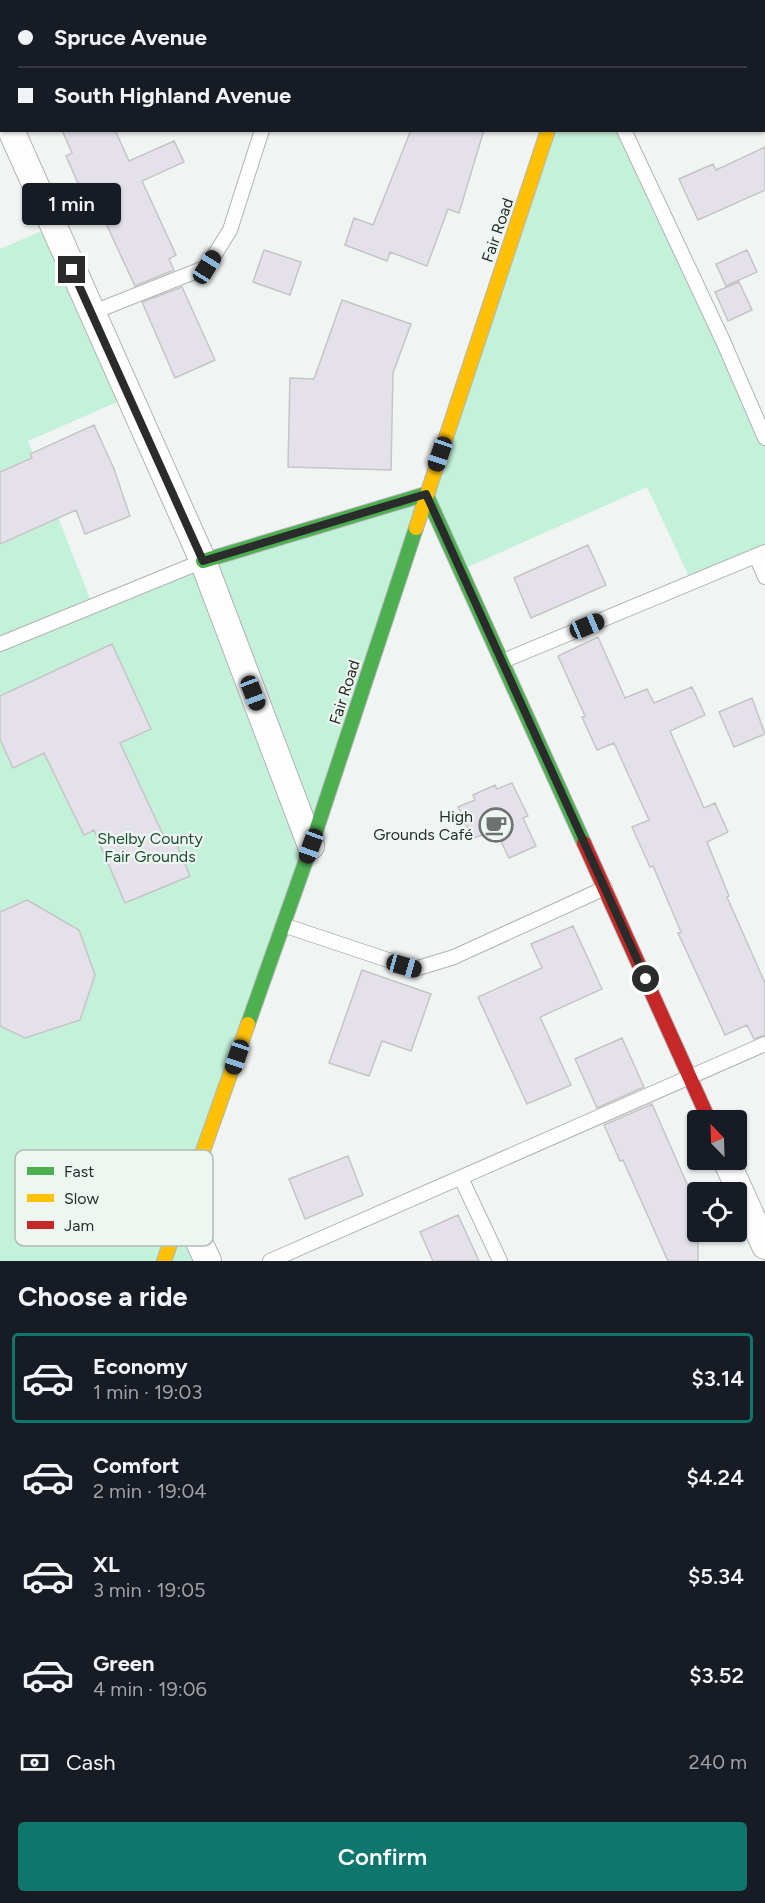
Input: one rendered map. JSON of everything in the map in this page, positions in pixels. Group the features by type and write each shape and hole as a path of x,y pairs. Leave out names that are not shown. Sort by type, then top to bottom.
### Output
{"main road":[{"name":"Fair Road","path":"205,1150 311,846 547,132"},
{"path":"203,561 426,494 704,1110"},
{"name":"Fair Road","path":"164,1261 170,1246"}],"street":[{"path":"12,132 203,561 311,846"},
{"path":"731,1170 765,1246"},
{"path":"201,1246 208,1261"}],"lane":[{"path":"91,314 207,267 230,230 261,132"},
{"path":"625,132 723,341 765,438"},
{"path":"503,661 760,554 765,577"},
{"path":"0,644 203,561"},
{"path":"283,925 415,969 454,957 605,888"},
{"path":"270,1261 765,1044"},
{"path":"461,1178 500,1261"}],"green space":[{"name":"Shelby County Fair Grounds","path":"548,132 624,132 765,438 765,552 692,583 647,487 461,570 427,495 204,1150 15,1150 15,1246 201,1246 208,1261 0,1261 0,249 53,226 129,397 28,441 93,606 426,494"}],"building":[{"path":"63,132 116,132 129,161 174,141 184,162 142,181 176,255 169,259 174,270 135,286 90,189 82,192 66,156 72,153"},
{"path":"410,132 483,132 459,213 448,209 427,266 390,252 387,261 345,245 354,218 373,225"},
{"path":"765,147 765,190 698,220 679,179 713,164 716,170"},
{"path":"264,250 301,262 290,295 253,282"},
{"path":"747,250 757,272 726,286 716,264"},
{"path":"739,282 752,310 728,321 715,292"},
{"path":"182,287 215,360 175,378 142,302"},
{"path":"342,300 411,324 393,373 391,470 288,467 290,378 314,379"},
{"path":"94,425 114,469 130,516 85,534 76,510 0,544 0,472 32,458 30,454"},
{"path":"588,545 606,585 531,618 514,578"},
{"path":"598,637 625,698 647,689 654,703 692,687 705,715 670,731 704,808 715,803 728,832 707,842 729,896 727,897 765,983 765,1035 754,1039 747,1025 725,1035 678,933 681,932 653,866 650,867 632,827 649,820 614,743 597,750 582,717 585,716 558,656"},
{"path":"112,644 151,729 120,743 166,841 174,838 190,876 125,903 94,830 84,835 44,753 13,768 0,739 0,696"},
{"path":"752,698 765,734 734,747 719,712"},
{"name":"High Grounds Café","path":"512,783 528,816 523,818 536,846 509,858 496,831 473,838 458,807 475,800 473,795 495,785 497,789"},
{"path":"27,900 79,930 95,975 80,1020 25,1038 0,1026 0,912"},
{"path":"573,926 602,989 540,1017 571,1085 527,1104 478,997 542,968 531,944"},
{"path":"362,970 431,994 411,1051 382,1041 369,1076 329,1063"},
{"path":"622,1038 644,1087 597,1108 575,1059"},
{"path":"652,1104 687,1184 687,1242 698,1242 698,1261 668,1261 623,1160 620,1161 604,1125"},
{"path":"348,1156 363,1195 305,1219 289,1179"},
{"path":"458,1215 479,1261 433,1261 420,1232"}],"traffic: fast":[{"path":"203,561 426,494 584,843"},
{"path":"248,1024 311,846 416,528"}],"traffic: slow":[{"path":"416,528 547,132"},
{"path":"203,1150 248,1024"},
{"path":"164,1261 169,1246"}],"traffic: jam":[{"path":"584,843 704,1110"}],"place":[{"name":"High Grounds Café","path":"496,825"}],"route":[{"path":"72,270 203,561 426,494 646,979"}]}
